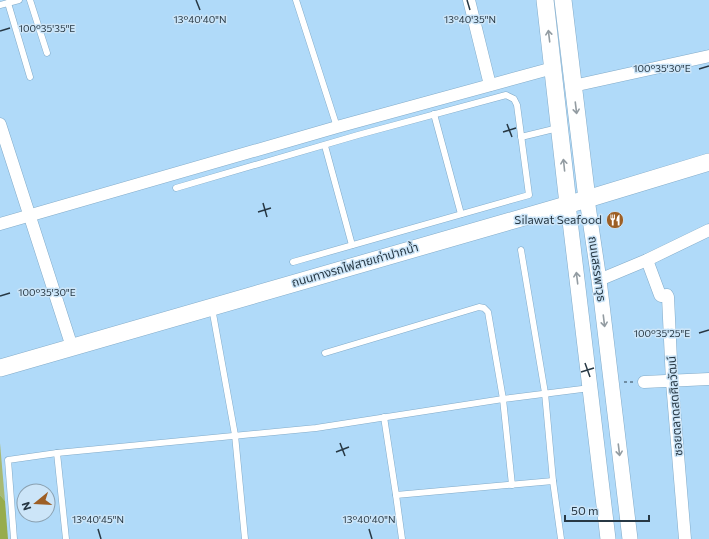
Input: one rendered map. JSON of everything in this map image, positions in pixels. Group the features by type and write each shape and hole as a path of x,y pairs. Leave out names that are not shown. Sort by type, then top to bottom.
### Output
{"main road":[{"name":"ถนนสรรพาวุธ","path":"545,0 568,204"},
{"name":"ถนนสรรพาวุธ","path":"563,0 587,199"},
{"path":"553,65 570,59"},
{"name":"ถนนทางรถไฟสายเก่าปากน้ำ","path":"0,368 587,199 709,162"}],"street":[{"path":"469,0 490,85"},
{"path":"573,86 709,56"},
{"path":"0,224 337,127 490,85 553,65"},
{"path":"0,124 4,151 30,216 72,347"},
{"name":"ถนนสรรพาวุธ","path":"587,199 599,280 630,539"},
{"name":"ถนนสรรพาวุธ","path":"568,204 608,539"},
{"path":"599,280 647,260 709,230"},
{"name":"ซอยตลาดสดศิลวัฒน์","path":"647,260 661,296 667,295 668,297 672,382 685,539"},
{"path":"644,382 672,382 709,379"}],"lane":[{"path":"19,0 2,3 30,77"},
{"path":"30,0 47,53"},
{"path":"296,0 337,127"},
{"path":"176,188 434,114 506,95 514,99 517,105 529,195 293,262"},
{"path":"434,114 461,214"},
{"path":"521,137 560,128"},
{"path":"325,146 352,245"},
{"path":"520,250 546,393 553,481 561,539"},
{"path":"212,306 235,435 245,539"},
{"path":"325,353 479,308 484,308 488,312 503,399 512,485"},
{"path":"14,539 8,460 56,453 316,428 503,399 590,388"},
{"path":"384,417 402,539"},
{"path":"56,453 66,539"},
{"path":"396,495 553,481"}],"path":[{"path":"611,383 644,382"}],"green space":[{"path":"0,443 5,501 0,495"},
{"path":"0,495 5,501 8,539 0,539"}],"place":[{"name":"Silawat Seafood","path":"615,220"}]}
